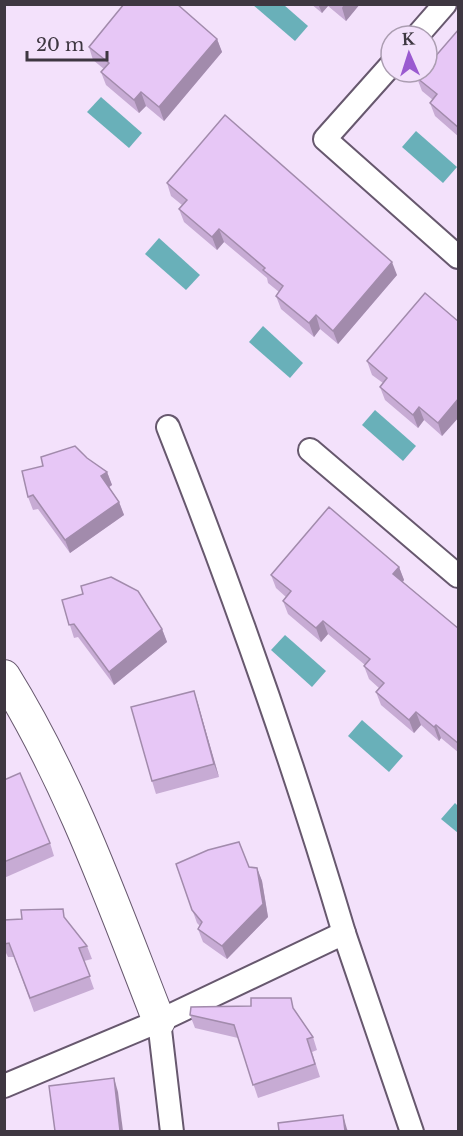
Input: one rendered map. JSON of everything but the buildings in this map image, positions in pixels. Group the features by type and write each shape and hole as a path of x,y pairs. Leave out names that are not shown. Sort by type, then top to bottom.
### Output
{"street":[{"path":"428,24 445,4"},
{"path":"379,78 325,139 459,257"},
{"path":"168,427 230,583 315,836 344,933 412,1131"},
{"path":"310,450 459,576"},
{"path":"4,676 23,706 79,819 159,1021 172,1131"},
{"path":"4,1086 159,1021 344,933"}],"shaded area":[{"path":"253,5 284,5 308,26 295,41"},
{"path":"101,97 142,133 129,148 87,112"},
{"path":"416,131 457,167 443,183 402,147"},
{"path":"159,238 200,275 186,290 145,254"},
{"path":"263,326 303,363 290,378 249,342"},
{"path":"375,410 416,446 403,461 362,425"},
{"path":"285,635 326,671 312,687 271,650"},
{"path":"362,720 403,756 389,772 348,736"},
{"path":"455,803 458,806 458,833 441,819"}]}
